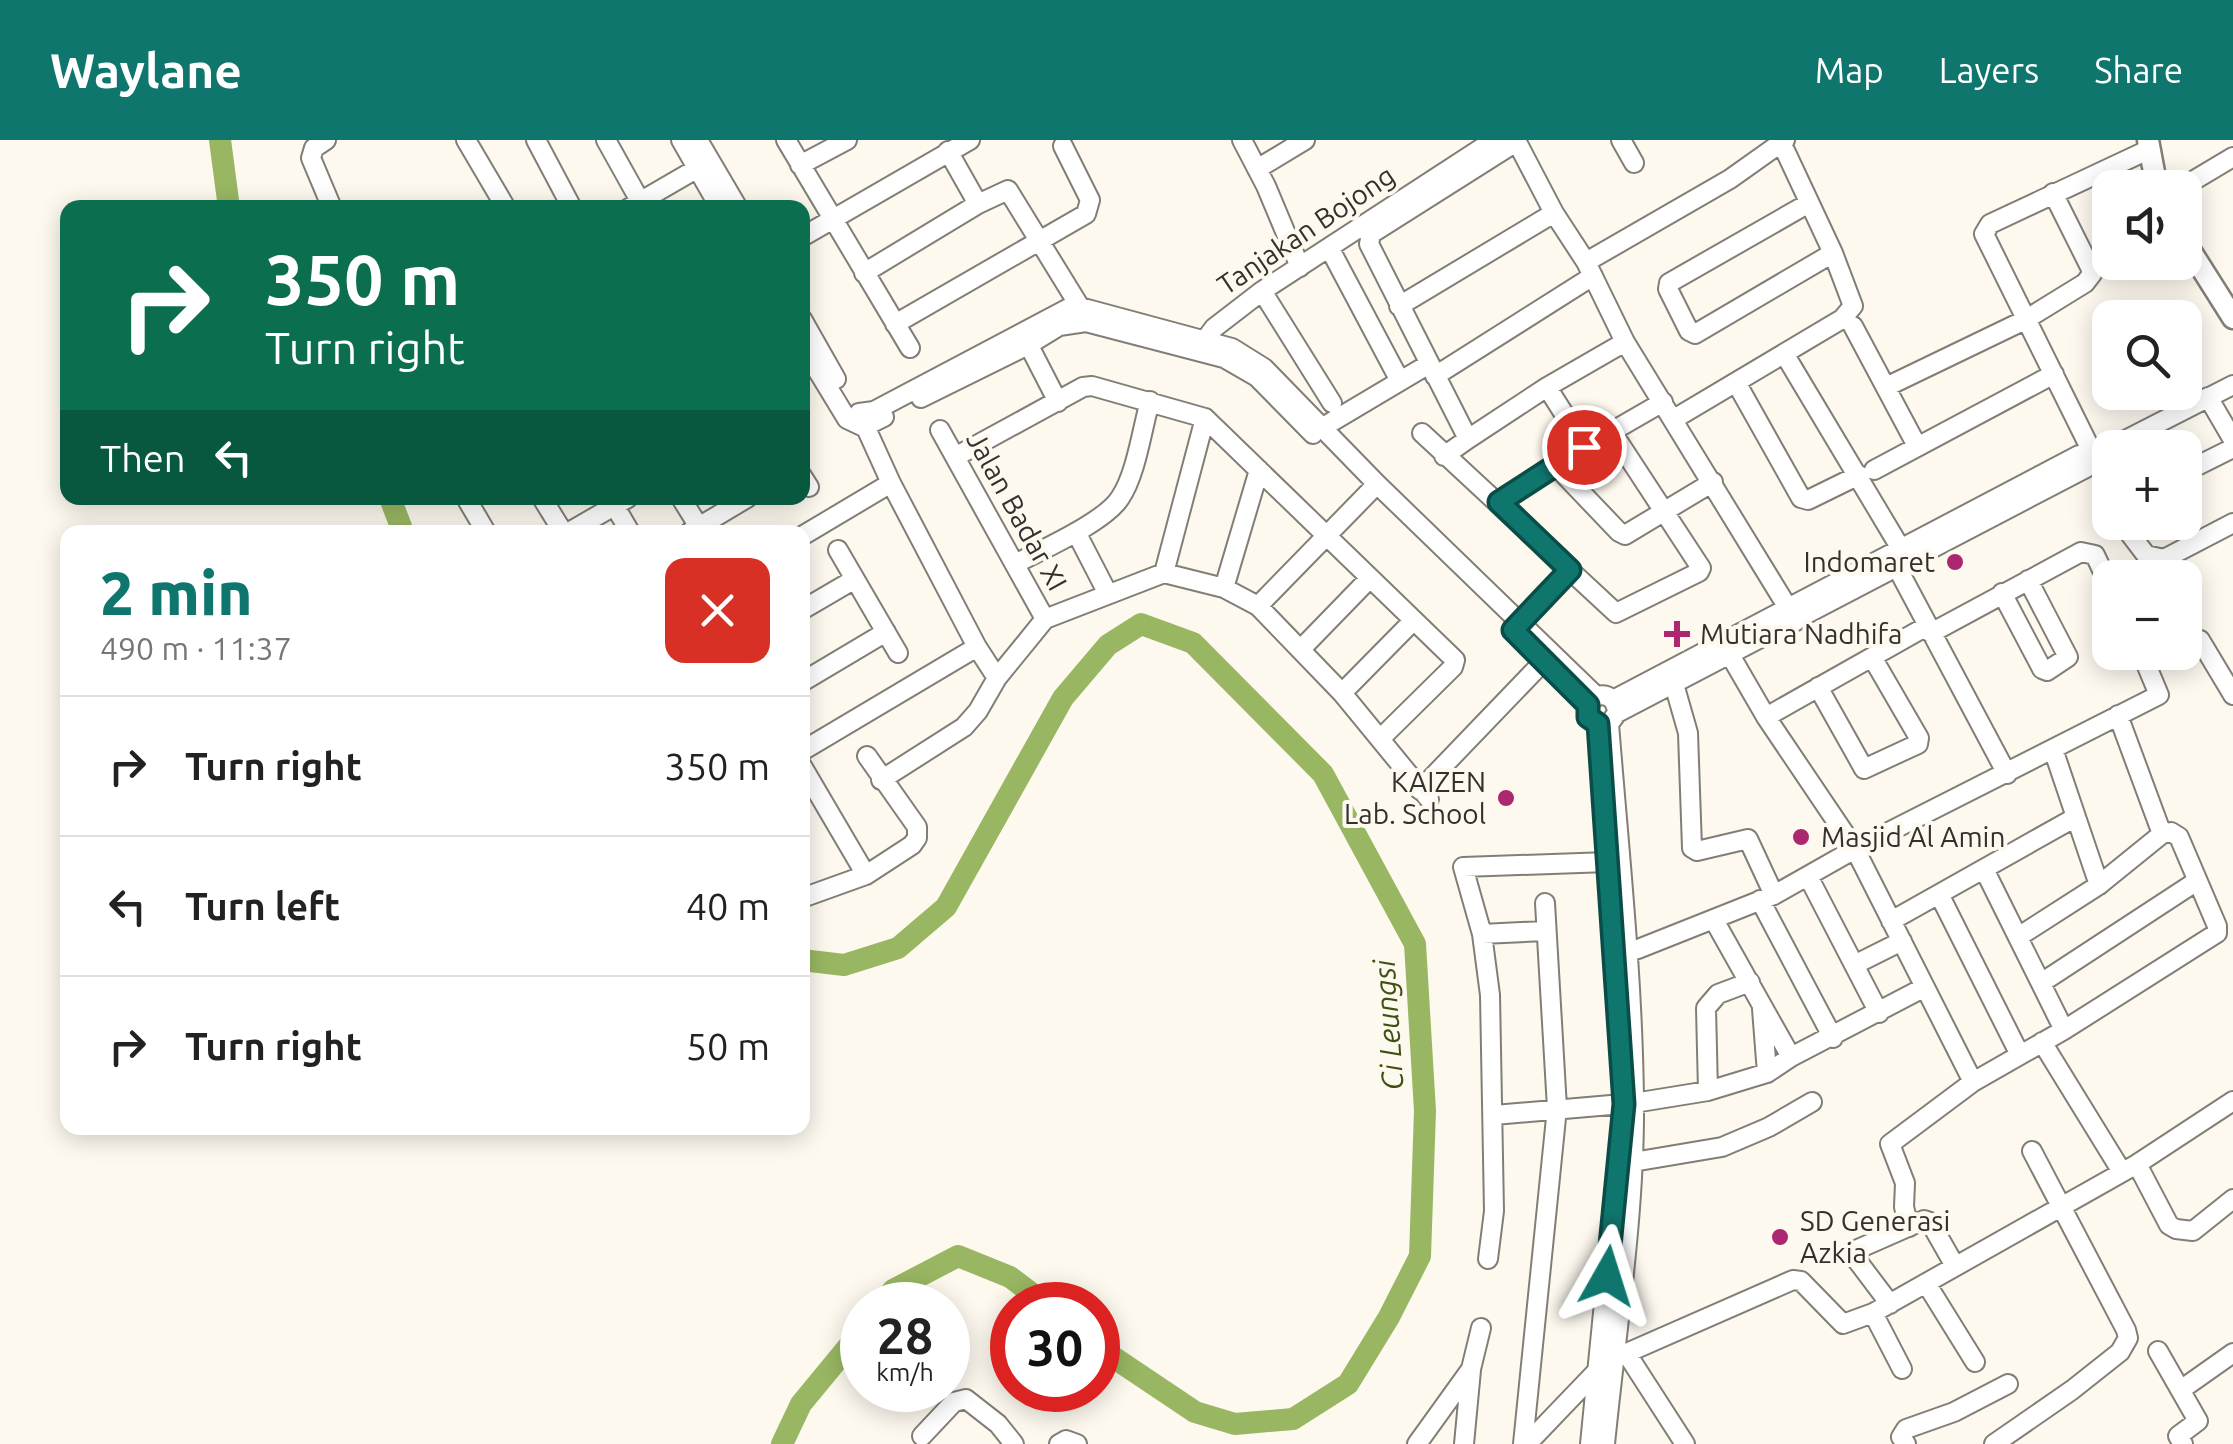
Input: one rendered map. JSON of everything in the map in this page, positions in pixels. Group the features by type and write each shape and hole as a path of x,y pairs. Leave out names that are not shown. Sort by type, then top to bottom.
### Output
{"main road":[{"path":"2149,144 2153,170"},
{"path":"2202,267 2230,309"}],"street":[{"path":"326,140 314,148 311,158 329,200"},
{"path":"466,140 501,200"},
{"path":"536,140 568,200"},
{"path":"606,140 632,200"},
{"path":"681,140 732,200"},
{"path":"698,140 717,200"},
{"path":"786,140 910,348"},
{"path":"800,165 847,140"},
{"path":"810,234 970,140"},
{"path":"1242,140 1300,267"},
{"path":"1256,169 1306,140"},
{"name":"Tanjakan Bojong","path":"1204,346 1214,328 1262,291 1494,140"},
{"path":"1621,140 1634,163"},
{"path":"1318,430 1400,381 1432,370 1783,142 1853,300 1851,312 1674,419"},
{"path":"2092,452 1984,234 1990,224 2149,144"},
{"path":"895,324 1042,242 1090,210 1090,200 1063,146"},
{"path":"1468,439 1369,244 1371,234 1510,146 1519,146 1589,269 1625,342 1793,615"},
{"path":"948,151 978,204"},
{"path":"2202,176 2233,157"},
{"path":"641,200 703,164"},
{"path":"864,274 978,204 1011,191 1080,308"},
{"path":"1886,387 2024,320 2086,284 2092,274 2054,193"},
{"path":"1809,202 1669,283 1668,290 1689,331 1695,334 1833,253"},
{"path":"1400,306 1554,213"},
{"path":"1331,251 1400,381"},
{"path":"1262,291 1332,404"},
{"path":"1025,338 1055,312 1080,308 1204,346 1257,378 1318,430 1603,710 1632,1162 1620,1356 1605,1444"},
{"path":"810,358 847,419 862,420 1025,338 1060,326 1086,322 1204,346"},
{"path":"1853,326 1917,446"},
{"path":"810,333 862,420 977,647 998,678"},
{"path":"1025,338 1058,402"},
{"path":"1444,456 1547,387 1625,342"},
{"path":"1785,355 1867,472 1896,557 1929,630 2007,774"},
{"path":"1737,384 1801,498 1808,500 2054,374"},
{"path":"955,457 1083,387 1092,386 1205,418 1452,657 1455,664 1380,739"},
{"path":"2144,430 2233,386"},
{"path":"1547,387 1584,447"},
{"path":"2208,397 2233,440"},
{"path":"1015,564 1076,532 1110,510 1122,496 1150,401"},
{"path":"1499,502 1663,402"},
{"path":"1164,573 1205,418"},
{"name":"Jalan Badar XI","path":"940,430 1045,619"},
{"path":"1422,433 1616,613 1699,572 1700,568 1612,432"},
{"path":"2202,464 2233,448"},
{"path":"1603,710 1793,615 2079,455 2092,456"},
{"path":"1555,466 1622,535 1630,534 1712,482"},
{"path":"1224,588 1259,470"},
{"path":"810,531 891,483"},
{"path":"1258,606 1373,488"},
{"path":"577,525 609,505"},
{"path":"702,525 736,505"},
{"path":"2202,539 2233,523"},
{"path":"1076,532 1108,594"},
{"path":"2135,540 2146,554 2164,559 2200,540"},
{"path":"838,550 898,652"},
{"path":"1766,717 1872,657 2087,551 2097,560"},
{"path":"1516,626 1570,570"},
{"path":"881,780 964,727 1045,619 1164,573 1224,588 1258,606 1342,692 1424,794 1544,661"},
{"path":"1302,648 1370,578"},
{"path":"810,605 855,579"},
{"path":"2002,594 2046,671 2068,657 2028,580"},
{"path":"1342,692 1413,620"},
{"path":"1516,626 1544,661 1603,710 1608,862 1621,953"},
{"path":"810,677 886,632"},
{"path":"2202,643 2233,696"},
{"path":"810,746 977,647"},
{"path":"1603,710 1674,684 1727,649"},
{"path":"1727,649 1766,717 1855,849 1973,1082"},
{"path":"1818,687 1866,770 1918,744 1920,738 1872,657"},
{"path":"1621,953 1714,920 1809,878 1855,849 2160,693 2149,670"},
{"path":"1674,684 1688,733 1692,848 1698,851 1748,840 1767,898 1833,1038"},
{"path":"2118,715 2162,834"},
{"path":"2053,750 2099,886"},
{"path":"810,894 866,875 917,838 917,826 867,756"},
{"path":"810,780 866,875"},
{"path":"1892,921 2076,817"},
{"path":"1909,1226 1904,1208 1905,1182 1890,1144 1973,1082 2214,936 2218,926 2179,837 2171,832 2162,834 2099,886 2018,938"},
{"path":"1488,1259 1494,1211 1490,995 1482,934 1462,867 1608,862"},
{"path":"1984,869 2064,1030"},
{"path":"1809,878 1879,1013"},
{"path":"2041,983 2197,881"},
{"path":"1939,894 2020,1055"},
{"path":"1526,1444 1557,1108 1545,903"},
{"path":"1714,920 1791,1057"},
{"path":"1482,934 1544,932"},
{"path":"1854,965 1902,941"},
{"path":"1708,1091 1706,1008 1718,994 1750,982"},
{"path":"1494,1115 1629,1103 1708,1091 1767,1073 1925,987"},
{"path":"1762,1005 1767,1073"},
{"path":"2042,1042 2169,1225 2176,1230 2193,1231 2233,1199"},
{"path":"1632,1162 1674,1158 1722,1146 1769,1127 1812,1102"},
{"path":"1526,1444 1596,1372 1620,1356 1794,1280 1801,1281 1843,1324 1882,1308 2130,1168 2233,1102"},
{"path":"1590,1444 1629,1103"},
{"path":"1994,1444 2072,1390 2120,1352 2128,1338 2032,1151"},
{"path":"1902,1370 1882,1308 1854,1255 1882,1237 1924,1220 1930,1222 1955,1266"},
{"path":"1926,1283 1975,1362"},
{"path":"1464,1444 1471,1368 1481,1328"},
{"path":"2158,1350 2198,1420 2178,1436 2183,1444"},
{"path":"2182,1389 2233,1353"},
{"path":"1620,1356 1685,1444"},
{"path":"1417,1444 1471,1368"},
{"path":"1906,1444 1902,1436 1906,1429 1954,1412 2008,1384"},
{"path":"922,1436 954,1402 966,1399 998,1424 1014,1444"},
{"path":"1059,1444 1066,1440 1077,1444"}],"waterway":[{"name":"Ci Leungsi","path":"220,140 228,200"},
{"name":"Ci Leungsi","path":"393,505 400,525"},
{"name":"Ci Leungsi","path":"810,961 844,965 898,948 946,907 1063,698 1108,645 1141,624 1193,643 1323,774 1415,944 1425,1111 1420,1256 1348,1384 1293,1419 1235,1424 1195,1412 1120,1362"},
{"name":"Ci Leungsi","path":"908,1282 958,1256 1017,1282"},
{"name":"Ci Leungsi","path":"782,1444 801,1404 840,1357"}],"place":[{"name":"Indomaret","path":"1955,562"},
{"name":"Mutiara Nadhifa","path":"1677,634"},
{"name":"KAIZEN Lab. School","path":"1506,798"},
{"name":"Masjid Al Amin","path":"1801,837"},
{"name":"SD Generasi Azkia","path":"1780,1237"}],"route":[{"path":"1584,447 1499,502 1570,570 1513,630 1588,705 1588,717 1598,724 1624,1104 1607,1276"}]}
